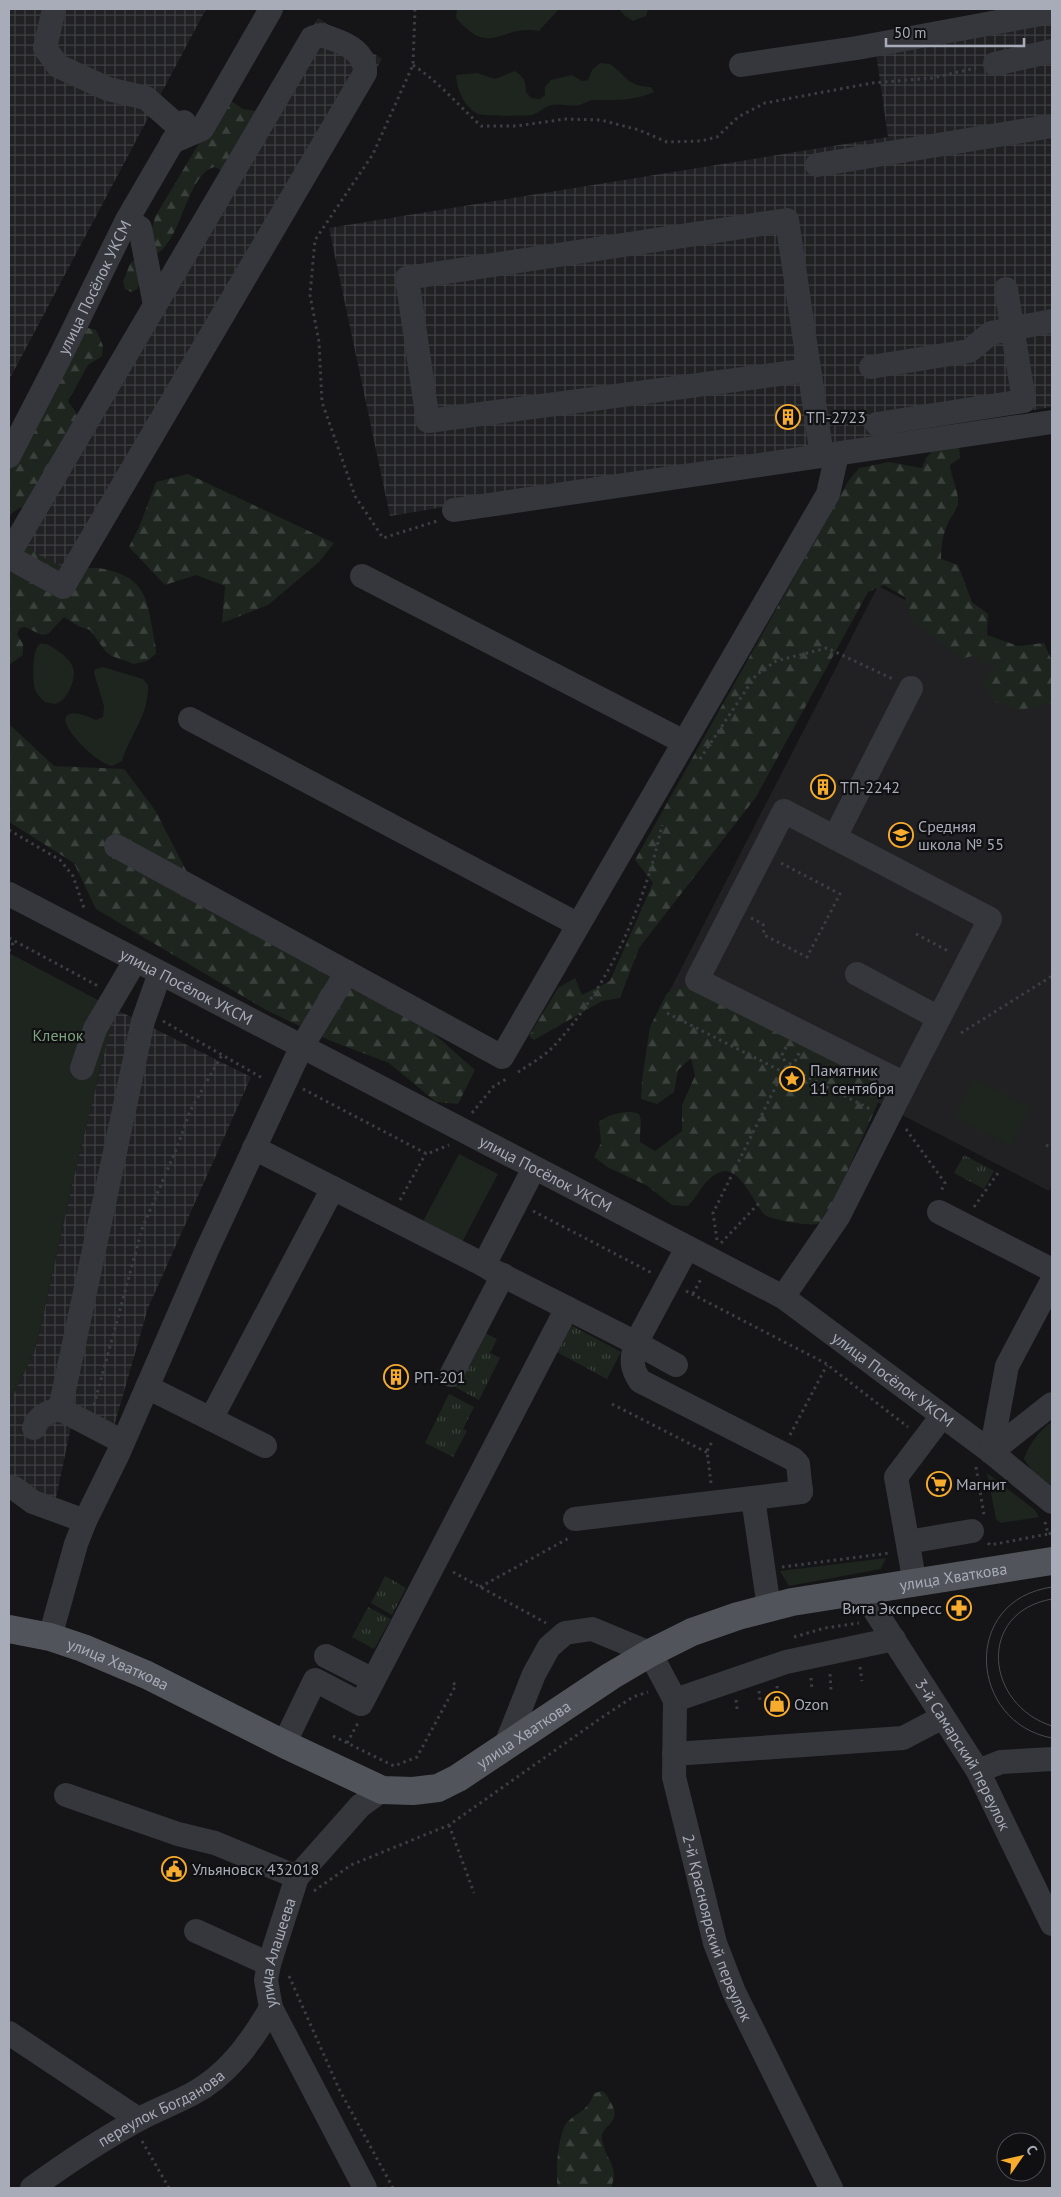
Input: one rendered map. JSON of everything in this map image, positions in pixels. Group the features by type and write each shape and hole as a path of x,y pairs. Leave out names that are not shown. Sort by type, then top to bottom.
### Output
{"main road":[{"name":"улица Хваткова","path":"9,1629 50,1637 83,1648 147,1675 284,1744 382,1790 413,1791 438,1788 458,1778 650,1653 692,1632 738,1616 792,1602 1052,1561"}],"street":[{"path":"54,9 45,48 58,66 108,89 146,98 179,131 202,129 271,9"},
{"path":"741,65 967,18 1052,12"},
{"path":"321,35 344,42 359,53 365,64 365,73 63,587 9,556 155,305 312,38 321,35"},
{"path":"995,64 1052,51"},
{"path":"817,165 1052,126"},
{"name":"улица Посёлок УКСМ","path":"9,456 60,358 127,220 179,131"},
{"path":"127,220 140,228 155,305"},
{"path":"116,846 502,1057 828,494 829,455 809,370 787,220 407,278 428,421 809,370"},
{"path":"877,424 1024,401 1006,289"},
{"path":"872,368 969,350 991,333 1052,322"},
{"path":"454,510 1052,422"},
{"path":"362,576 684,742"},
{"path":"835,837 911,688"},
{"path":"190,719 578,924"},
{"path":"783,1297 838,1217 990,918 784,811 697,980 905,1084"},
{"name":"улица Посёлок УКСМ","path":"9,894 301,1048 783,1297 942,1416 984,1459 1052,1502"},
{"path":"82,1068 95,1029 135,961"},
{"path":"50,1637 76,1544 85,1521 123,1442 254,1148 296,1089 301,1048 347,972"},
{"path":"60,1409 144,1021 160,973"},
{"path":"857,974 939,1018"},
{"path":"254,1148 676,1365"},
{"path":"451,1375 493,1270 517,1202 534,1168"},
{"path":"211,1419 333,1188"},
{"path":"938,1205 965,1225 1052,1270"},
{"path":"574,1527 713,1502 801,1492 798,1464 793,1458 640,1380 632,1367 636,1343 687,1248"},
{"path":"984,1459 1007,1366 1052,1281"},
{"path":"284,1744 316,1680 361,1704 567,1308"},
{"path":"147,1387 265,1446"},
{"path":"984,1459 1052,1404"},
{"path":"34,1428 38,1420 46,1412 60,1409 123,1442"},
{"path":"915,1584 896,1477 942,1416"},
{"path":"9,1488 33,1502 85,1521"},
{"path":"753,1498 769,1608"},
{"path":"908,1542 984,1534"},
{"name":"3-й Самарский переулок","path":"863,1592 978,1771 1052,1924"},
{"path":"505,1747 538,1667 549,1647 565,1633 592,1629 650,1653"},
{"path":"671,1692 786,1662 887,1629"},
{"name":"2-й Красноярский переулок","path":"650,1653 671,1692 674,1777 715,1943 734,1992 831,2188"},
{"path":"326,1656 373,1680"},
{"path":"674,1754 903,1738 943,1717"},
{"path":"978,1771 1001,1762 1052,1759"},
{"name":"улица Алашеева","path":"365,2188 271,2008 266,1980 278,1968 303,1887 360,1806 382,1790"},
{"path":"66,1795 178,1834 215,1843 303,1887"},
{"path":"196,1931 278,1968"},
{"name":"переулок Богданова","path":"32,2188 74,2157 135,2121 194,2093 225,2071 251,2042 271,2008"},
{"path":"9,2033 135,2121"}],"path":[{"path":"416,9 413,65 373,154 315,240 310,295 319,342 322,402 354,496 373,526 383,538 422,528 444,518 454,510"},
{"path":"413,65 436,80 452,100 481,126 516,126 566,120 601,120 638,130 667,142 701,142 717,137 738,117 765,103 872,83 932,78 995,64"},
{"path":"697,762 703,756 756,675 776,661 827,648 911,688"},
{"path":"462,1131 478,1104 494,1086 550,1050 586,1007 633,920 652,868 662,823"},
{"path":"9,830 60,860 73,876 95,940"},
{"path":"733,909 762,924 764,935 807,958 840,894 762,853"},
{"path":"916,934 968,962"},
{"path":"9,951 14,941"},
{"path":"961,1033 1052,976"},
{"path":"667,1013 783,1072"},
{"path":"88,1424 142,1229 178,1145 190,1111 222,1055"},
{"path":"761,1201 722,1240 718,1248 713,1213 786,1065 902,1125 915,1140 945,1183 938,1205"},
{"path":"296,1089 426,1153 404,1195 394,1207"},
{"path":"1046,1145 1052,1148"},
{"path":"965,1225 978,1200 1000,1170"},
{"path":"517,1202 825,1363 925,1439"},
{"path":"693,1294 712,1260"},
{"path":"612,1404 708,1453"},
{"path":"713,1502 708,1453 722,1422"},
{"path":"984,1459 984,1534 1048,1534"},
{"path":"480,1587 574,1527"},
{"path":"435,1562 565,1633"},
{"path":"787,1639 825,1628 887,1629"},
{"path":"859,1661 862,1681"},
{"path":"830,1668 831,1690"},
{"path":"811,1672 812,1690"},
{"path":"333,1736 394,1766 417,1757 456,1685 450,1681"},
{"path":"303,1887 449,1825 633,1697 671,1692"},
{"path":"449,1825 474,1893"},
{"path":"278,1968 340,2089 394,2188"},
{"path":"135,2121 169,2188"}],"shaded area":[{"path":"9,9 206,9 9,380"},
{"path":"1052,14 1052,407 390,516 329,228 888,137 875,46"},
{"path":"318,18 382,59 67,595 9,542"},
{"name":"Средняя школа № 55","path":"878,586 1052,676 1052,1186 1049,1191 668,994"},
{"path":"115,1009 251,1077 148,1308 113,1430 72,1422 56,1498 9,1494 9,1404 34,1352 39,1334 73,1180"}],"green space":[{"path":"457,9 559,9 539,31 525,30 488,38 468,30 456,18"},
{"path":"619,9 648,9 646,16 633,21"},
{"path":"600,63 610,64 628,80 637,85 651,87 654,92 617,100 592,100 576,105 552,105 532,115 481,115 473,111 465,103 456,75 477,73 495,79 515,71 524,80 526,92 531,98 540,99 545,95 545,87 551,80 572,75 582,81 588,80 592,70"},
{"path":"230,100 243,109 256,111 224,171 214,167 205,172 197,182 173,234 158,253 154,253 149,240 155,217 217,113"},
{"path":"135,259 140,282 137,289 131,292 125,289 123,282 130,264"},
{"path":"84,327 96,330 103,346 102,356 88,365 68,401 80,418 26,508 19,508 11,514 9,521 9,464"},
{"path":"938,445 959,445 960,458 950,465 958,503 945,530 941,559 958,565 972,602 988,614 987,635 1018,646 1044,643 1052,661 1052,703 1021,710 995,702 983,681 997,663 980,664 975,655 962,659 911,619 905,597 884,585 868,592 756,797 639,948 620,998 602,1001 534,1040 529,1036 558,988 575,978 582,995 610,981 653,883 635,860 849,480 859,468 889,462 922,468 926,458"},
{"path":"188,474 334,543 319,562 268,605 222,623 225,586 196,575 165,585 129,547 140,525 156,482"},
{"path":"9,521 10,528 16,538 36,553 66,567 97,568 120,574 137,585 146,600 156,654 147,661 134,664 112,656 106,652 90,630 78,626 64,617 48,634 42,635 25,627 20,628 17,634 23,644 23,655 9,665"},
{"path":"40,644 45,644 64,655 73,668 72,685 69,691 62,700 55,704 45,702 38,695 34,685 34,658 37,647"},
{"path":"103,667 143,679 148,685 146,706 139,724 122,761 112,766 99,760 84,748 67,726 65,720 67,715 74,714 81,714 96,720 103,717 104,706 94,673 95,669"},
{"path":"9,724 54,766 124,769 155,810 190,878 399,1003 475,1070 458,1104 436,1102 389,1063 331,1041 266,1010 96,909 74,863 9,822"},
{"name":"Кленок","path":"9,953 115,1009 73,1180 39,1334 34,1352 9,1404"},
{"path":"697,982 878,1075 885,1087 826,1219 820,1223 798,1223 764,1214 738,1177 724,1171 711,1177 688,1206 672,1205 646,1185 609,1168 594,1157 601,1143 599,1122 613,1115 624,1112 639,1114 641,1120 640,1142 655,1151 682,1131 682,1105 695,1076 691,1058 678,1070 674,1092 657,1104 641,1099 642,1079 650,1027 667,993"},
{"path":"974,1078 1031,1108 1011,1147 954,1116"},
{"path":"459,1154 498,1174 461,1244 422,1223"},
{"path":"964,1155 994,1171 984,1189 954,1173"},
{"path":"569,1324 621,1352 607,1379 555,1351"},
{"path":"481,1331 497,1339 490,1353 500,1358 479,1400 453,1386"},
{"path":"449,1394 474,1407 463,1429 467,1431 453,1457 425,1443"},
{"path":"1052,1422 1052,1486 1032,1471 1024,1459 1035,1438"},
{"path":"987,1473 1035,1510 1039,1517 1001,1523 996,1519"},
{"path":"886,1558 881,1569 789,1586 780,1571"},
{"path":"385,1576 406,1588 392,1615 371,1603"},
{"path":"368,1607 391,1619 374,1649 352,1637"},
{"path":"602,2091 607,2096 614,2110 613,2120 602,2135 604,2147 613,2168 614,2174 611,2188 558,2188 558,2155 563,2129 568,2121 582,2111 595,2093"}],"tram line":[{"path":"1052,1587 1022,1597 1002,1614 990,1637 986,1662 991,1687 1004,1710 1024,1728 1052,1738"},
{"path":"1052,1599 1027,1607 1011,1621 1001,1639 998,1660 1003,1680 1013,1699 1030,1715 1052,1726"}],"place":[{"name":"ТП-2723","path":"788,417"},
{"name":"ТП-2242","path":"823,787"},
{"name":"Средняя школа № 55","path":"901,835"},
{"name":"Памятник 11 сентября","path":"792,1079"},
{"name":"РП-201","path":"396,1377"},
{"name":"Магнит","path":"939,1484"},
{"name":"Вита Экспресс","path":"959,1608"},
{"name":"Ozon","path":"777,1704"},
{"name":"Ульяновск 432018","path":"174,1869"}]}
